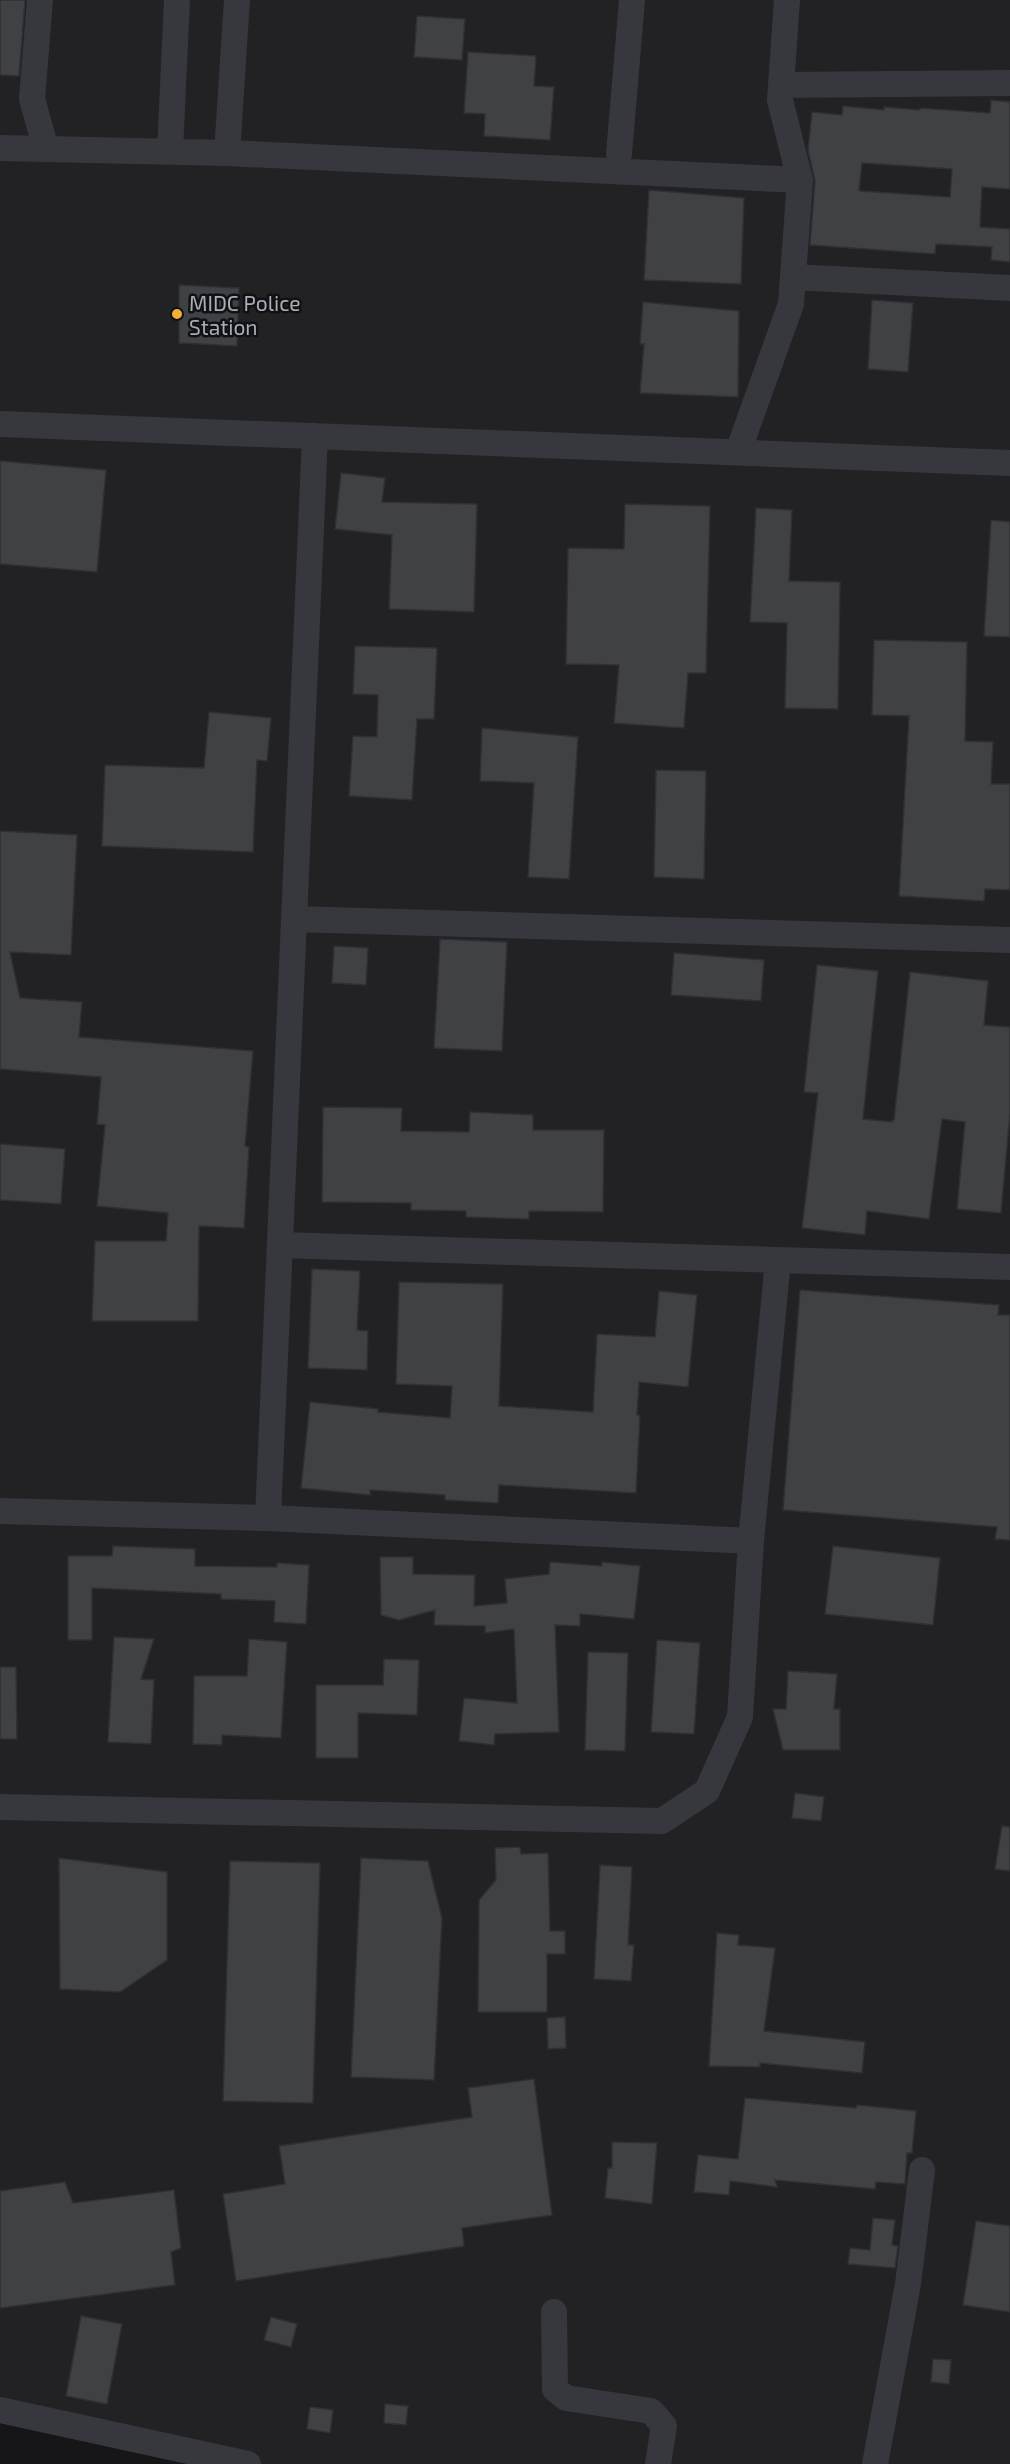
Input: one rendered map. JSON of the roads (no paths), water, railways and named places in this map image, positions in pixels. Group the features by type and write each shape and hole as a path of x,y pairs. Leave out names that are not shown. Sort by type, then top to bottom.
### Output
{"street":[{"path":"40,0 32,99 46,149"},
{"path":"170,151 177,0"},
{"path":"227,153 237,0"},
{"path":"619,154 632,0"},
{"path":"738,452 791,304 800,180 780,100 787,0"},
{"path":"781,85 1010,83"},
{"path":"0,148 227,153 800,180"},
{"path":"793,276 1010,288"},
{"path":"0,424 1010,463"},
{"path":"268,1518 315,436"},
{"path":"294,919 1010,940"},
{"path":"280,1245 1010,1267"},
{"path":"0,1807 662,1821 707,1791 740,1718 751,1541 778,1260"},
{"path":"0,1511 268,1518 751,1541"},
{"path":"875,2464 908,2284 922,2170"},
{"path":"554,2312 555,2389 566,2398 651,2411 664,2426 658,2464"},
{"path":"0,2410 248,2464"}],"place":[{"name":"MIDC Police Station","path":"177,314"}]}
